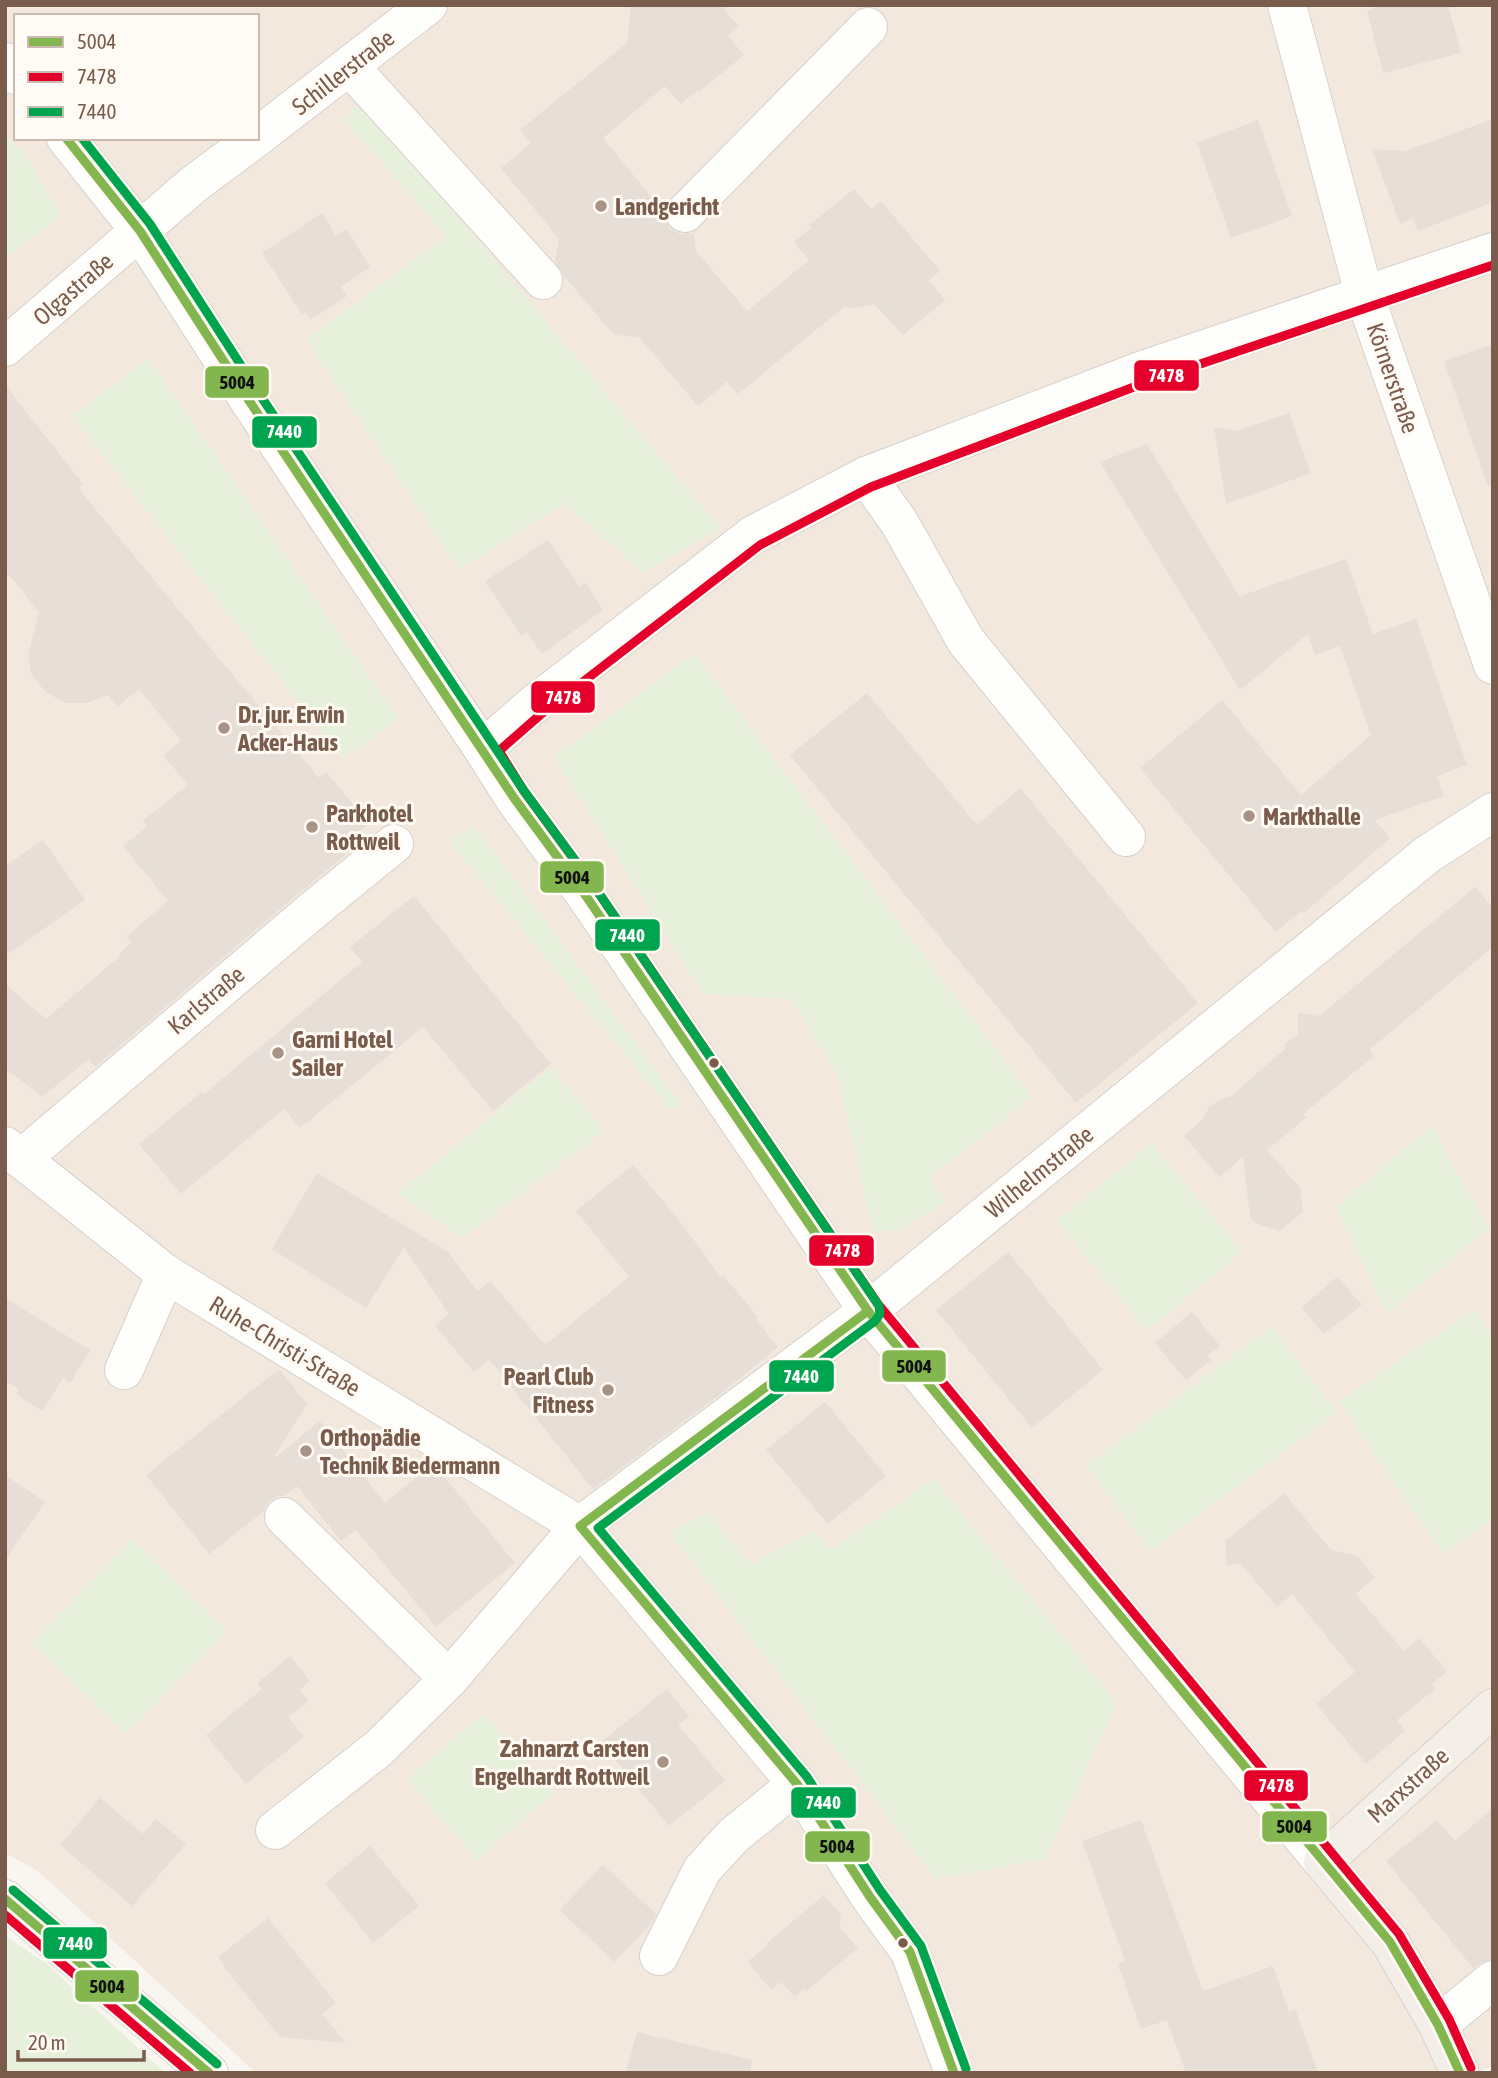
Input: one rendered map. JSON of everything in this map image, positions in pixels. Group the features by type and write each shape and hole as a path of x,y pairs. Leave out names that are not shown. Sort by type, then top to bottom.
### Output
{"main road":[{"name":"Marxstraße","path":"1323,1862 1493,1708"},
{"path":"1323,1862 1390,1942 1438,2025 1460,2073"}],"street":[{"name":"Schillerstraße","path":"259,136 428,5"},
{"name":"Körnerstraße","path":"1287,5 1364,294 1493,665"},
{"path":"685,213 868,27"},
{"path":"350,67 542,281"},
{"path":"68,140 140,231 250,402 514,799 586,896 868,1311 1323,1862"},
{"name":"Schillerstraße","path":"140,231 194,184 254,140"},
{"name":"Olgastraße","path":"5,347 140,231"},
{"path":"483,749 533,706 753,535 866,476 1143,370 1493,252"},
{"path":"866,476 899,522 966,641 1126,837"},
{"name":"Wilhelmstraße","path":"580,1525 868,1311 1428,854 1493,812"},
{"name":"Karlstraße","path":"13,1153 394,844"},
{"name":"Ruhe-Christi-Straße","path":"13,1153 166,1274 580,1525 797,1784 909,1952 954,2073"},
{"path":"124,1370 166,1274"},
{"path":"284,1517 449,1679"},
{"path":"275,1830 379,1748 449,1679 580,1525"},
{"path":"659,1956 702,1870 733,1836 797,1784"},
{"path":"5,1899 209,2073"},
{"path":"1438,2025 1493,1980"}],"shaded area":[{"path":"5,5 1493,5 1493,2066 1474,2073 256,2073 38,1871 5,1853"}],"green space":[{"path":"361,102 720,528 643,573 565,503 459,570 306,339 447,237 344,119"},
{"path":"5,134 24,152 61,216 5,259"},
{"path":"148,358 399,719 343,758 72,416"},
{"path":"694,653 1032,1097 929,1178 947,1202 897,1231 873,1231 837,1074 791,999 703,994 554,757"},
{"path":"475,827 682,1105 671,1110 449,841"},
{"path":"551,1067 604,1131 462,1238 399,1193"},
{"path":"1431,1126 1489,1229 1387,1313 1336,1207"},
{"path":"1152,1143 1242,1252 1147,1331 1057,1221"},
{"path":"1474,1310 1493,1337 1493,1520 1443,1554 1339,1402"},
{"path":"1272,1326 1337,1413 1151,1551 1086,1466"},
{"path":"934,1479 1117,1703 1045,1859 936,1879 670,1533 706,1512 752,1564 813,1531 831,1550"},
{"path":"132,1539 227,1631 126,1734 32,1643"},
{"path":"483,1713 553,1793 477,1860 407,1779"},
{"path":"5,1936 47,1964 165,2073 5,2073"}],"building":[{"name":"Landgericht","path":"631,5 721,5 739,27 728,36 744,55 699,92 698,90 681,104 665,86 603,138 653,199 666,203 664,218 669,228 680,234 694,233 696,251 747,311 809,260 794,242 811,228 809,225 854,189 871,209 881,201 940,271 929,280 945,300 903,335 874,304 856,308 844,307 738,394 727,382 698,406 639,337 614,335 564,276 555,261 559,239 501,168 531,143 520,130 627,43"},
{"path":"1385,5 1448,5 1461,53 1383,73 1367,10"},
{"path":"1493,119 1493,202 1418,231 1413,218 1400,224 1372,149 1405,151"},
{"path":"1258,120 1292,216 1231,238 1197,143"},
{"path":"322,213 336,236 346,229 370,267 341,287 347,296 310,320 305,312 302,314 262,253"},
{"path":"1493,344 1493,485 1488,486 1444,361"},
{"path":"5,385 83,484 78,488 202,638 319,778 326,772 369,823 361,830 367,837 95,1067 89,1059 42,1097 5,1068 5,984 46,1019 120,956 132,942 127,936 168,901 123,846 147,827 143,820 188,785 163,755 181,741 139,689 118,706 108,695 87,703 66,703 47,693 32,676 28,655 39,612 5,570"},
{"path":"1289,413 1311,473 1226,504 1214,427 1237,431"},
{"path":"1147,444 1241,599 1241,596 1346,559 1373,634 1416,619 1467,765 1437,776 1444,796 1375,820 1390,838 1304,913 1302,910 1276,932 1140,768 1222,700 1301,795 1371,735 1340,646 1315,655 1308,634 1240,690 1100,462"},
{"path":"548,540 580,587 586,583 603,610 542,654 527,632 522,636 485,581"},
{"path":"867,693 977,825 1020,788 1198,1003 1076,1103 790,755"},
{"path":"43,840 85,900 5,956 5,866"},
{"path":"1475,887 1493,908 1493,947 1369,1050 1374,1056 1303,1114 1307,1117 1267,1150 1300,1188 1303,1212 1279,1231 1255,1223 1250,1216 1243,1157 1219,1177 1184,1136 1203,1119 1209,1107 1223,1098 1230,1097 1286,1048 1284,1045 1298,1034 1298,1013 1319,1016"},
{"path":"414,896 551,1064 493,1111 423,1027 300,1128 284,1109 181,1194 139,1144 202,1092 204,1094 362,962 350,947"},
{"path":"633,1165 721,1277 723,1275 758,1317 756,1320 778,1347 722,1393 593,1489 489,1359 474,1372 435,1326 449,1314 404,1247 366,1308 272,1249 317,1173 448,1252 477,1291 490,1281 545,1345 629,1277 576,1211"},
{"path":"1008,1252 1103,1370 1032,1428 936,1310"},
{"path":"1337,1277 1362,1305 1323,1334 1302,1307"},
{"path":"5,1298 90,1350 70,1383 63,1378 42,1411 16,1394 19,1389 5,1381"},
{"path":"1192,1312 1220,1346 1207,1356 1211,1360 1186,1380 1155,1343"},
{"path":"279,1369 307,1404 273,1459 320,1421 385,1503 433,1463 515,1563 436,1627 356,1530 341,1541 297,1486 284,1496 269,1501 263,1512 209,1554 146,1475"},
{"path":"825,1402 886,1476 828,1524 766,1450"},
{"path":"5,1475 45,1502 5,1560"},
{"path":"1284,1493 1331,1550 1358,1556 1375,1578 1355,1594 1404,1651 1419,1638 1447,1671 1432,1684 1435,1689 1397,1720 1405,1731 1366,1764 1316,1704 1355,1672 1292,1594 1277,1607 1241,1564 1227,1565 1225,1541"},
{"path":"290,1656 310,1681 299,1690 309,1701 288,1717 304,1737 246,1784 206,1735 262,1689 257,1683"},
{"name":"Zahnarzt Carsten Engelhardt Rottweil","path":"667,1689 689,1716 678,1725 725,1781 669,1826 601,1742"},
{"path":"100,1798 143,1834 156,1819 186,1844 132,1906 60,1845"},
{"path":"1493,1808 1493,1959 1473,1968 1386,1861 1437,1820 1455,1841"},
{"path":"1141,1820 1203,1991 1273,1966 1289,2012 1295,2009 1318,2073 1186,2073 1167,2020 1141,2029 1118,1964 1125,1961 1082,1841"},
{"path":"370,1846 419,1906 373,1943 325,1883"},
{"path":"603,1865 656,1914 651,1924 614,1962 560,1910"},
{"path":"824,1895 841,1915 840,1928 858,1948 795,1997 781,1982 771,1990 747,1962"},
{"path":"268,1918 336,2003 322,2014 346,2043 280,2037 224,1967 218,1957"},
{"path":"637,2032 752,2060 750,2073 626,2073"}],"transit line":[{"name":"5004","path":"68,140 140,231 250,402 514,798 586,896 868,1311 1390,1942 1438,2025 1460,2073"},
{"name":"7440","path":"84,140 150,224 260,395 524,791 596,889 879,1306 880,1314 875,1321 598,1528 807,1777 880,1890 921,1946 966,2069"},
{"name":"7478","path":"1471,2068 1449,2019 1399,1934 878,1304 499,751 540,715 760,545 871,487 1147,382 1493,265"},
{"name":"5004","path":"868,1311 580,1526 797,1784 870,1897 910,1952 954,2073"},
{"name":"7440","path":"13,1890 217,2064"},
{"name":"5004","path":"5,1899 209,2073"},
{"name":"7478","path":"5,1915 190,2073"}],"place":[{"name":"Landgericht","path":"601,206"},
{"name":"Dr. jur. Erwin Acker-Haus","path":"224,728"},
{"name":"Markthalle","path":"1249,816"},
{"name":"Parkhotel Rottweil","path":"312,827"},
{"name":"Garni Hotel Sailer","path":"278,1053"},
{"name":"Pearl Club Fitness","path":"608,1390"},
{"name":"Orthopädie Technik Biedermann","path":"306,1451"},
{"name":"Zahnarzt Carsten Engelhardt Rottweil","path":"663,1762"}]}
